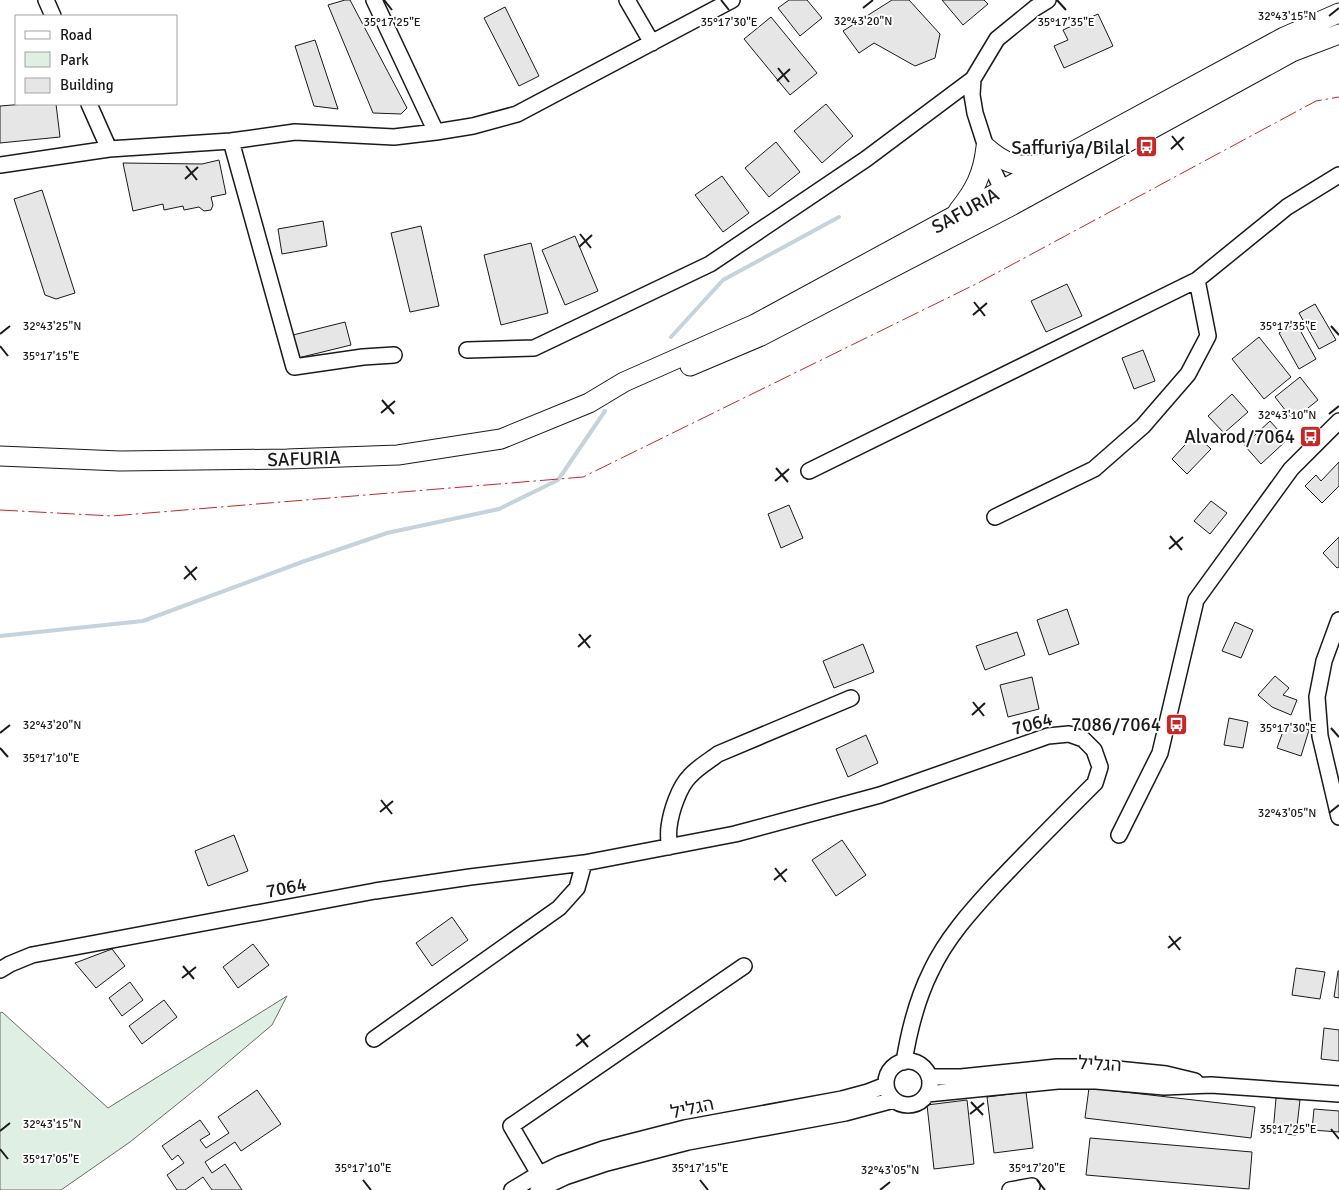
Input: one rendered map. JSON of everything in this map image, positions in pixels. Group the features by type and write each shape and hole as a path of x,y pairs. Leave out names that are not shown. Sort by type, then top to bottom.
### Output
{"main road":[{"name":"SAFURIA","path":"4,456 120,461 287,459 398,455 501,439 589,403 624,382 755,324 1284,36 1339,13"},
{"name":"SAFURIA","path":"589,403 624,396 761,336 1011,206 1292,52 1339,34"},
{"path":"986,147 996,157 1016,165 1032,166 1051,163"},
{"path":"955,215 978,181 984,164 986,147"}],"street":[{"path":"46,0 53,15"},
{"path":"374,0 436,132"},
{"path":"627,0 652,43"},
{"path":"0,165 108,149 232,141 294,132 394,137 473,126 518,114 732,0"},
{"path":"467,350 534,348 710,264 866,159 973,79 997,39 1035,8 1048,0"},
{"path":"973,79 974,113 994,172 1011,206"},
{"path":"90,105 108,149"},
{"path":"232,141 294,367 363,357 394,355"},
{"path":"809,471 1197,280 1287,207 1339,175"},
{"path":"995,516 1094,468 1143,426 1188,374 1208,336 1197,280"},
{"path":"1119,835 1160,753 1196,600 1291,469 1339,421"},
{"path":"1339,620 1324,661 1317,697 1320,736 1339,817"},
{"path":"669,847 669,829 672,812 679,793 688,777 718,754 852,698"},
{"name":"7064","path":"0,970 32,955 375,891 584,863 735,834 880,795 1048,736 1069,734 1083,739 1094,750 1100,767 1095,783 1012,867 967,916 948,942 931,971 915,1011 904,1062"},
{"path":"374,1040 559,908 577,888 584,863"},
{"path":"539,1174 511,1126 744,966"},
{"path":"904,1062 918,1063 925,1069 929,1077 930,1085 927,1094 922,1100 914,1104 898,1103 891,1098 887,1090 886,1081 888,1073 894,1066 904,1062"},
{"name":"הגליל","path":"929,1077 961,1077 1057,1067 1097,1067 1166,1074 1211,1085"},
{"name":"הגליל","path":"927,1094 1058,1081 1096,1081 1164,1087 1211,1085 1339,1094"},
{"name":"הגליל","path":"512,1190 560,1164 603,1149 685,1128 842,1099 886,1085"},
{"name":"הגליל","path":"538,1190 565,1177 607,1163 688,1142 845,1113 894,1100"},
{"path":"1010,1190 1032,1186"}],"green space":[{"path":"287,996 272,1025 130,1142 61,1190 0,1190 0,1013 2,1012 108,1108"}],"building":[{"path":"350,0 407,108 401,114 373,113 328,5"},
{"path":"789,0 807,0 822,18 800,36 778,8"},
{"path":"892,0 909,0 940,34 935,58 915,66 874,43 859,53 843,31"},
{"path":"942,0 984,0 988,4 963,25"},
{"path":"505,7 539,76 519,86 484,18"},
{"path":"1098,14 1113,46 1064,68 1054,46 1068,40 1063,30"},
{"path":"771,17 817,73 790,95 744,39"},
{"path":"315,40 338,109 314,106 295,46"},
{"path":"826,104 853,136 822,163 794,131"},
{"path":"56,105 60,137 0,143 0,106"},
{"path":"776,142 800,172 769,197 745,168"},
{"path":"219,160 226,194 211,197 213,205 211,210 204,211 199,207 184,210 183,206 164,210 163,204 133,211 123,163 202,164"},
{"path":"722,176 749,213 723,232 695,195"},
{"path":"42,190 75,293 56,299 45,295 14,199"},
{"path":"323,221 327,246 282,254 278,229"},
{"path":"421,226 439,306 410,312 391,233"},
{"path":"575,236 598,291 565,305 542,250"},
{"path":"531,243 548,313 501,325 484,255"},
{"path":"1067,284 1082,316 1046,332 1031,301"},
{"path":"1315,304 1336,340 1319,349 1299,313"},
{"path":"345,322 351,345 298,358 293,335"},
{"path":"1296,323 1316,359 1299,369 1279,333"},
{"path":"1259,337 1291,377 1264,399 1232,359"},
{"path":"1143,350 1155,381 1134,389 1122,358"},
{"path":"1300,377 1318,400 1293,420 1275,397"},
{"path":"1232,394 1248,412 1224,433 1208,416"},
{"path":"1270,421 1287,440 1261,464 1244,445"},
{"path":"1195,434 1211,449 1187,474 1172,459"},
{"path":"1339,462 1339,486 1322,503 1305,486 1316,475 1321,481"},
{"path":"1211,501 1227,513 1210,534 1194,521"},
{"path":"789,505 803,538 781,548 768,514"},
{"path":"1339,537 1339,567 1337,568 1323,553"},
{"path":"1067,609 1079,644 1049,655 1037,620"},
{"path":"1235,622 1253,630 1241,658 1222,651"},
{"path":"1017,632 1025,655 985,670 976,646"},
{"path":"863,644 874,672 834,688 823,661"},
{"path":"1275,676 1289,688 1283,695 1297,700 1291,715 1272,707 1258,695"},
{"path":"1032,677 1039,709 1008,717 1000,685"},
{"path":"1229,718 1248,722 1243,748 1224,745"},
{"path":"1286,723 1309,730 1301,756 1277,748"},
{"path":"866,735 878,763 848,777 836,749"},
{"path":"234,835 248,871 208,886 195,851"},
{"path":"842,840 866,875 836,896 812,860"},
{"path":"452,917 468,940 432,966 416,943"},
{"path":"253,944 269,965 238,988 223,967"},
{"path":"112,949 125,966 96,988 75,963"},
{"path":"1296,968 1325,972 1320,999 1292,995"},
{"path":"1339,971 1339,998 1334,997"},
{"path":"130,982 143,1000 122,1016 109,998"},
{"path":"164,1000 177,1017 142,1044 129,1026"},
{"path":"1324,1028 1339,1030 1339,1061 1321,1059"},
{"path":"1089,1088 1255,1107 1251,1138 1085,1118"},
{"path":"257,1090 281,1124 241,1151 235,1142 205,1162 212,1173 225,1164 242,1190 212,1190 203,1177 185,1190 177,1190 167,1175 184,1163 178,1155 172,1160 162,1146 200,1120 210,1134 200,1140 206,1148 229,1133 218,1117"},
{"path":"1026,1092 1033,1148 994,1153 987,1097"},
{"path":"1276,1098 1300,1100 1296,1135 1273,1133"},
{"path":"967,1100 974,1164 934,1169 927,1105"},
{"path":"1314,1109 1339,1111 1339,1132 1312,1130"},
{"path":"1090,1138 1252,1152 1249,1189 1086,1175"}],"waterway":[{"path":"671,337 723,280 839,217"},
{"path":"0,636 143,621 302,562 387,533 499,509 558,480 605,411"}],"power":[{"path":"0,510 112,516 583,477 976,284 1316,101 1339,97"}],"place":[{"name":"Saffuriya/Bilal","path":"1146,147"},
{"name":"Alvarod/7064","path":"1311,436"},
{"name":"7086/7064","path":"1177,724"}]}
